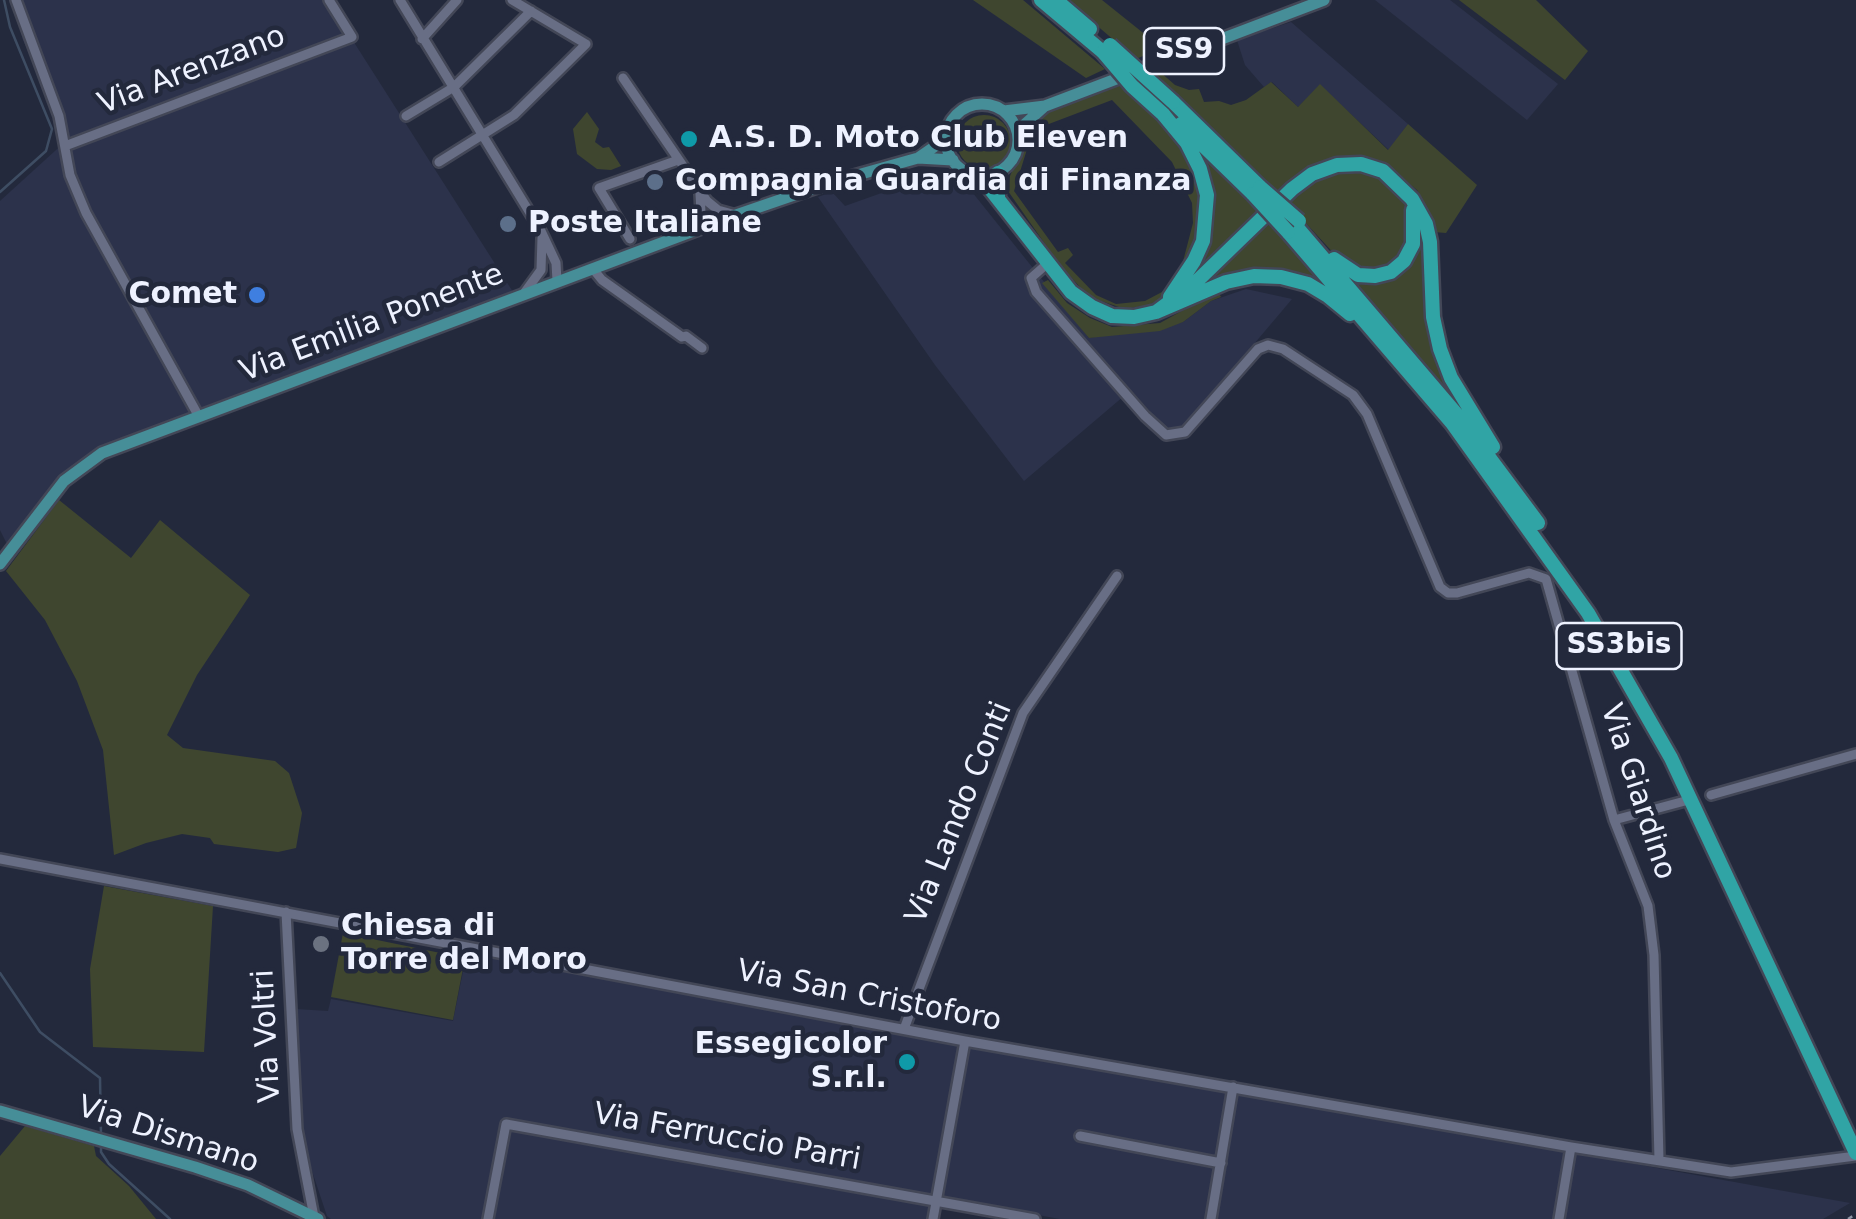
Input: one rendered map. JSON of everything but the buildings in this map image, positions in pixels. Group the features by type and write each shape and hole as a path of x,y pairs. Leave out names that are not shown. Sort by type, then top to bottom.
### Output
{"highway":[{"path":"1041,0 1106,49"},
{"path":"1056,0 1106,49 1132,86 1167,108 1200,169 1207,195 1207,219 1194,261 1156,312"},
{"name":"SS3bis","path":"1167,108 1294,226 1413,360 1518,495 1596,608 1680,754 1850,1127 1856,1155"},
{"path":"1156,312 1195,283 1312,174 1337,165 1362,164 1383,171 1412,199 1426,224 1433,317 1440,349 1451,378 1518,495"},
{"path":"998,173 998,199"},
{"path":"980,176 1071,292 1092,308 1112,316 1134,317 1156,312 1226,282 1282,276 1308,284 1328,296 1374,342 1405,366"},
{"path":"1294,226 1337,262 1358,274 1375,276 1390,272 1404,260 1413,244 1416,228 1412,199"},
{"name":"SS3bis","path":"1294,226 1510,501 1624,672 1704,825 1850,1127"}],"main road":[{"name":"SS9","path":"1004,112 1046,106 1324,0"},
{"path":"985,104 1004,112 1017,131 1015,156 998,173 980,176 970,174 953,160 947,138 955,117 967,108 985,104"},
{"name":"SS9","path":"1017,131 1046,106"},
{"name":"Via Emilia Ponente","path":"0,564 54,494 85,463 102,453 713,223 918,158 947,138"},
{"name":"Via Emilia Ponente","path":"918,158 953,160"},
{"name":"Via Dismano","path":"0,1110 248,1185 316,1218"}],"street":[{"path":"16,0 59,116 70,175 86,212 198,415"},
{"name":"Via Arenzano","path":"65,146 352,37 328,0"},
{"path":"400,0 541,230 556,263 576,274"},
{"path":"422,39 457,0"},
{"path":"439,162 527,103 586,44 512,0"},
{"path":"406,116 454,86 531,12"},
{"path":"623,78 703,199 713,223"},
{"path":"630,239 599,188 678,160"},
{"path":"703,199 718,210 736,215"},
{"path":"690,232 700,218 703,199"},
{"path":"522,294 542,265 541,230"},
{"path":"556,263 556,282"},
{"name":"Via Giardino","path":"1048,263 1031,278 1036,292 1166,435 1184,432 1258,349 1268,344 1283,349 1352,396 1367,414 1440,587 1457,593 1529,573 1546,579 1614,820 1648,906 1654,955 1659,1160"},
{"path":"542,265 556,282"},
{"path":"593,269 602,280 702,348"},
{"name":"Via Lando Conti","path":"904,1029 1023,713 1117,576"},
{"path":"1711,795 1856,754"},
{"path":"1614,820 1685,801"},
{"name":"Via San Cristoforo","path":"0,859 965,1041 1571,1148 1730,1172 1856,1155"},
{"name":"Via Voltri","path":"286,912 297,1129 316,1218"},
{"path":"933,1219 965,1041"},
{"path":"1211,1219 1233,1087"},
{"name":"Via Ferruccio Parri","path":"488,1219 506,1124 1035,1219"},
{"path":"1080,1136 1220,1163"},
{"path":"1559,1219 1571,1148"}],"shaded area":[{"path":"12,0 327,0 513,292 103,449 77,463 57,482 8,546 0,530 0,201 67,140 32,47 27,49 23,40"},
{"path":"1375,0 1450,0 1558,84 1527,120"},
{"path":"1291,22 1408,124 1389,150 1320,85 1298,107 1272,82 1264,87 1245,65 1237,40"},
{"path":"935,174 964,182 1089,338 1183,322 1211,301 1246,289 1292,299 1183,428 1165,428 1131,390 1024,481 935,365 818,197 832,192 845,206"},
{"path":"467,952 1850,1203 1823,1219 1060,1219 932,1196 927,1219 331,1219 304,1147 295,1009 328,1011 331,999 453,1021"}],"green space":[{"path":"973,0 1023,0 1105,69 1086,78"},
{"path":"1067,0 1102,0 1162,48 1136,59"},
{"path":"1459,0 1536,0 1588,51 1565,80"},
{"path":"1159,71 1175,85 1199,89 1204,102 1231,105 1246,100 1271,82 1298,107 1320,84 1388,150 1408,124 1477,185 1446,233 1434,232 1417,190 1394,172 1364,161 1278,194 1150,74"},
{"path":"1120,82 1187,153 1202,194 1200,241 1180,279 1149,305 1125,309 1089,297 1059,264 1008,191 1010,176 1033,123 1047,110","holes":["1112,100 1172,162 1192,203 1193,223 1180,273 1162,292 1145,301 1116,304 1096,295 1065,263 1073,255 1068,248 1058,252 1014,191 1033,130"]},
{"path":"587,112 599,129 595,142 609,147 621,166 597,169 577,154 573,129"},
{"path":"984,115 1003,123 1011,142 1003,161 984,169 965,161 957,142 965,123"},
{"path":"1196,148 1260,214 1179,292 1198,267 1212,231 1212,191"},
{"path":"1340,172 1380,179 1396,191 1407,207 1408,244 1389,267 1358,270 1340,260 1288,204 1315,180"},
{"path":"1268,223 1340,299 1281,274 1195,293"},
{"path":"1423,226 1427,281 1458,408 1345,275 1375,283 1399,275 1417,250"},
{"path":"1048,280 1067,303 1112,327 1160,323 1218,291 1221,297 1183,322 1160,331 1089,338 1042,283"},
{"path":"59,500 131,558 160,520 250,595 197,675 167,735 183,748 275,761 289,773 302,813 296,848 278,852 214,844 210,838 182,834 114,855 103,750 77,681 45,620 6,571"},
{"path":"104,886 213,906 204,1052 93,1047 90,969"},
{"path":"343,933 465,958 453,1020 331,997"},
{"path":"25,1126 94,1146 96,1156 129,1186 156,1219 0,1219 0,1156"}],"waterway":[{"path":"0,192 46,151 52,129 10,27 4,0"},
{"path":"0,973 40,1032 100,1078 101,1135"},
{"path":"101,1143 101,1152 109,1164 170,1219"}],"railway":[{"path":"1848,1219 1856,1214"}],"place":[{"name":"A.S. D. Moto Club Eleven","path":"689,139"},
{"name":"Compagnia Guardia di Finanza","path":"655,182"},
{"name":"Poste Italiane","path":"508,224"},
{"name":"Comet","path":"257,295"},
{"name":"Chiesa di Torre del Moro","path":"321,944"},
{"name":"Essegicolor S.r.l.","path":"907,1062"}]}
